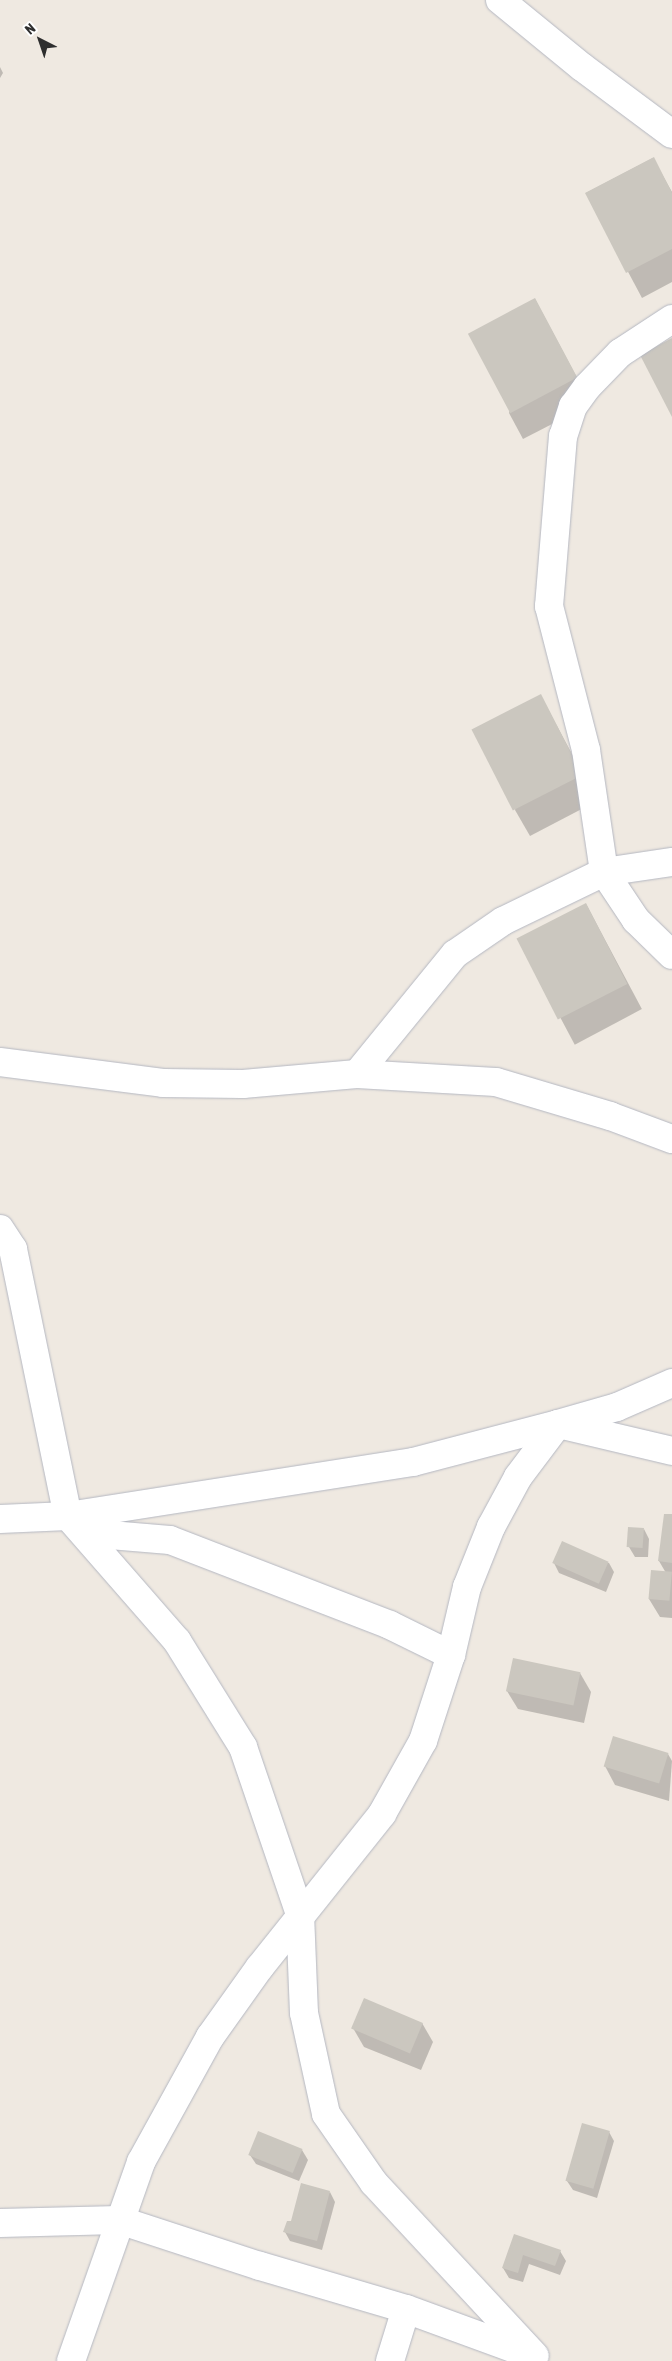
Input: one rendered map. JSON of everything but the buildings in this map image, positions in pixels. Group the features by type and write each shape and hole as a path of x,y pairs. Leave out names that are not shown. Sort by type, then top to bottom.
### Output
{"street":[{"path":"500,0 582,67 672,134"},
{"path":"672,319 620,353 586,387 573,406 562,446 549,606 586,750 604,872 636,920 672,956"},
{"path":"357,1074 455,954 502,921 604,872 672,862"},
{"path":"0,1062 163,1083 243,1084 357,1074 496,1082 610,1116 672,1139"},
{"path":"0,1229 13,1249 77,1524 177,1641 244,1747 300,1914 304,2013 326,2114 374,2183 541,2359"},
{"path":"77,1524 414,1462 617,1407 672,1382"},
{"path":"558,1424 672,1451"},
{"path":"71,2361 119,2220 141,2162 210,2037 300,1914 382,1814 423,1741 451,1655 467,1587 491,1527 518,1477 558,1424"},
{"path":"0,1519 77,1524 170,1540 390,1625 451,1655"},
{"path":"0,2223 119,2220 260,2266 406,2309 541,2359"},
{"path":"390,2361 406,2309"}]}
